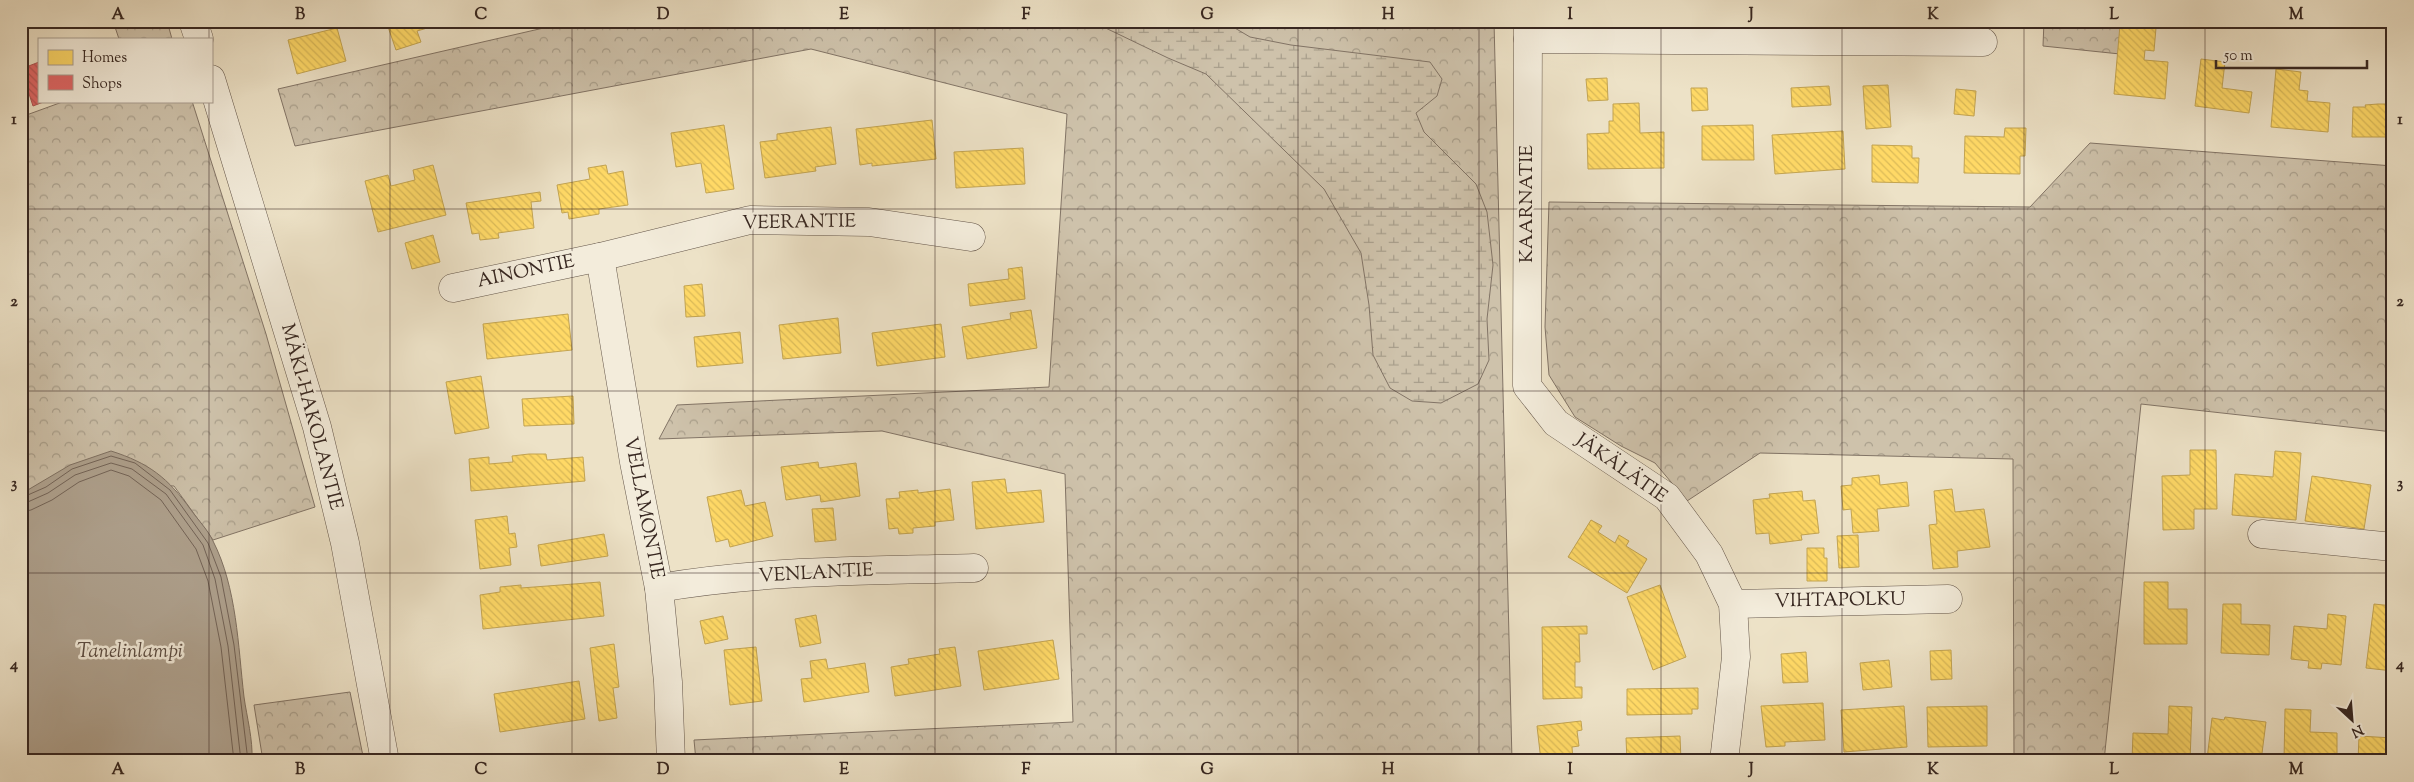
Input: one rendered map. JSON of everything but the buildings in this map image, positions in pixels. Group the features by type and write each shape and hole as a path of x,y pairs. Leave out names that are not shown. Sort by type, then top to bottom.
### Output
{"street":[{"path":"194,21 199,38"},
{"path":"1528,30 1983,42"},
{"name":"KAARNATIE","path":"1527,386 1528,30"},
{"name":"MÄKI-HAKOLANTIE","path":"212,82 316,427 345,544 385,761"},
{"name":"VEERANTIE","path":"600,257 750,220 869,222 971,237"},
{"name":"AINONTIE","path":"453,288 600,257"},
{"name":"VELLAMONTIE","path":"600,257 634,462 659,588 668,682 672,761"},
{"name":"JÄKÄLÄTIE","path":"1527,386 1556,424 1667,497 1709,554 1733,604 1736,658 1724,761"},
{"path":"2262,534 2393,547"},
{"name":"VENLANTIE","path":"659,588 702,580 822,573 974,568"},
{"name":"VIHTAPOLKU","path":"1733,604 1948,599"}],"green space":[{"path":"113,21 138,21 140,24 147,21 167,21 172,38 119,38"},
{"path":"574,21 1494,21 1512,761 696,761 694,740 1073,722 1065,474 882,431 659,439 677,405 1049,387 1067,114 811,49 295,146 278,89"},
{"path":"1091,21 1223,21 1250,37 1291,45 1430,62 1442,79 1437,96 1416,113 1424,132 1476,184 1487,212 1493,265 1487,319 1489,360 1478,384 1441,403 1412,401 1390,388 1373,355 1369,305 1361,253 1324,189 1206,74"},
{"path":"2044,21 2122,21 2120,54 2043,46"},
{"path":"62,102 192,102 266,334 315,507 213,540 174,486 43,483 21,494 21,117"},
{"path":"2090,143 2393,166 2393,432 2141,404 2104,761 2014,761 2013,459 1760,453 1687,501 1655,463 1621,446 1575,417 1549,375 1545,327 1549,202 2030,207"},
{"path":"350,692 364,761 263,761 254,705"}],"water":[{"name":"Tanelinlampi","path":"111,451 136,461 166,480 183,499 213,541 221,559 232,598 244,697 251,737 252,761 21,761 21,494 70,465"}]}
